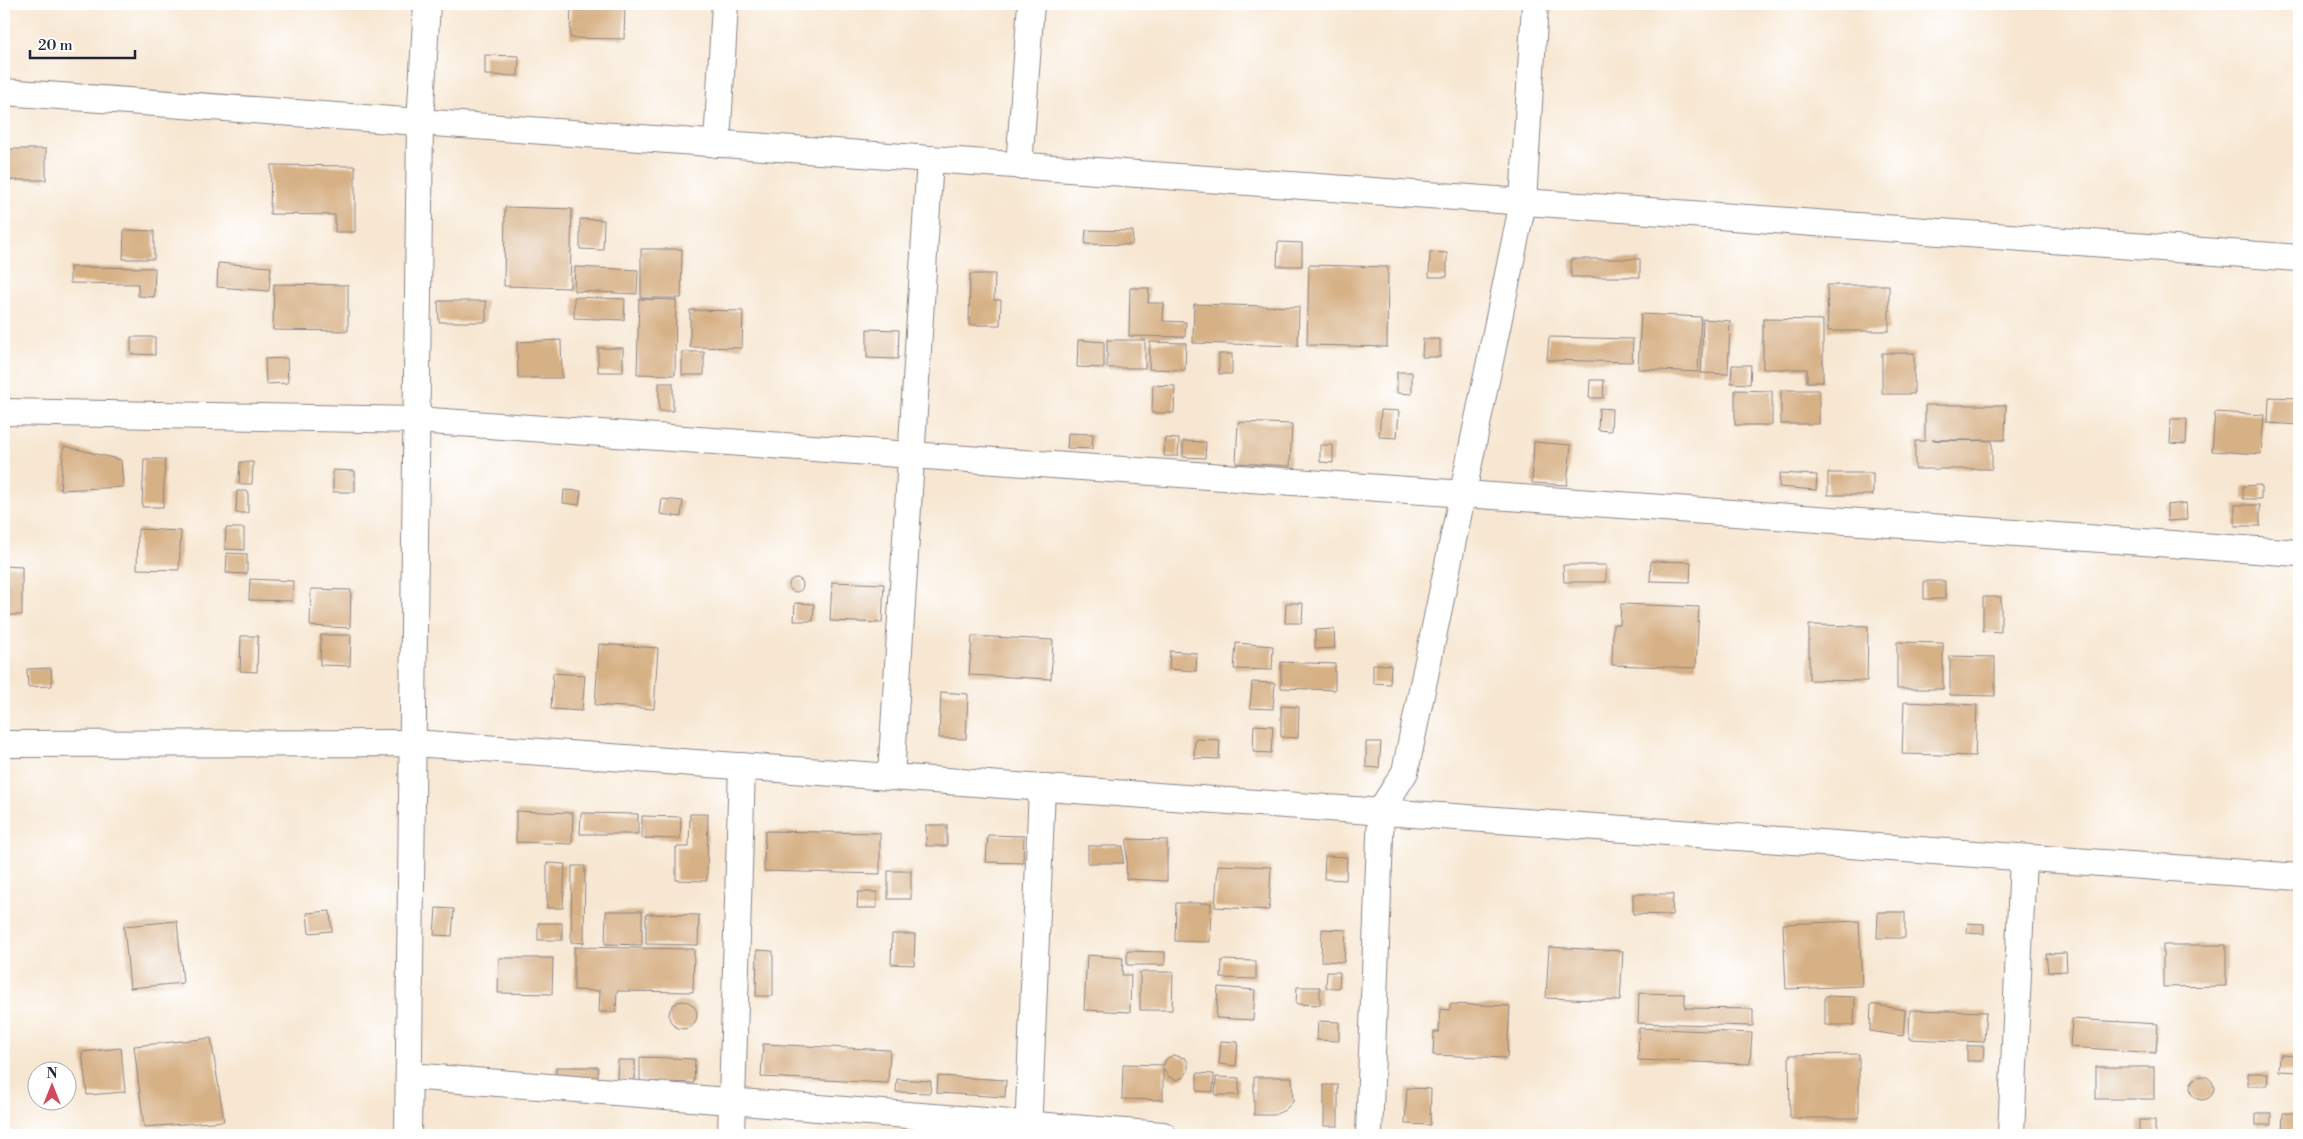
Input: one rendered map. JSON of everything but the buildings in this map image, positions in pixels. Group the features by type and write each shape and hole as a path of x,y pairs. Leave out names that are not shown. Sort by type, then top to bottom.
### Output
{"street":[{"path":"408,1135 420,122 427,4"},
{"path":"717,144 725,4"},
{"path":"1018,166 1031,4"},
{"path":"1369,1135 1381,810 1405,772 1523,202 1535,4"},
{"path":"4,92 2299,258"},
{"path":"890,776 930,159"},
{"path":"4,412 416,420 2299,553"},
{"path":"4,744 413,743 1381,810 2299,877"},
{"path":"731,1135 742,766"},
{"path":"1028,1130 1042,786"},
{"path":"2011,1135 2023,858"},
{"path":"409,1076 733,1102 1028,1130 1163,1135"}]}
